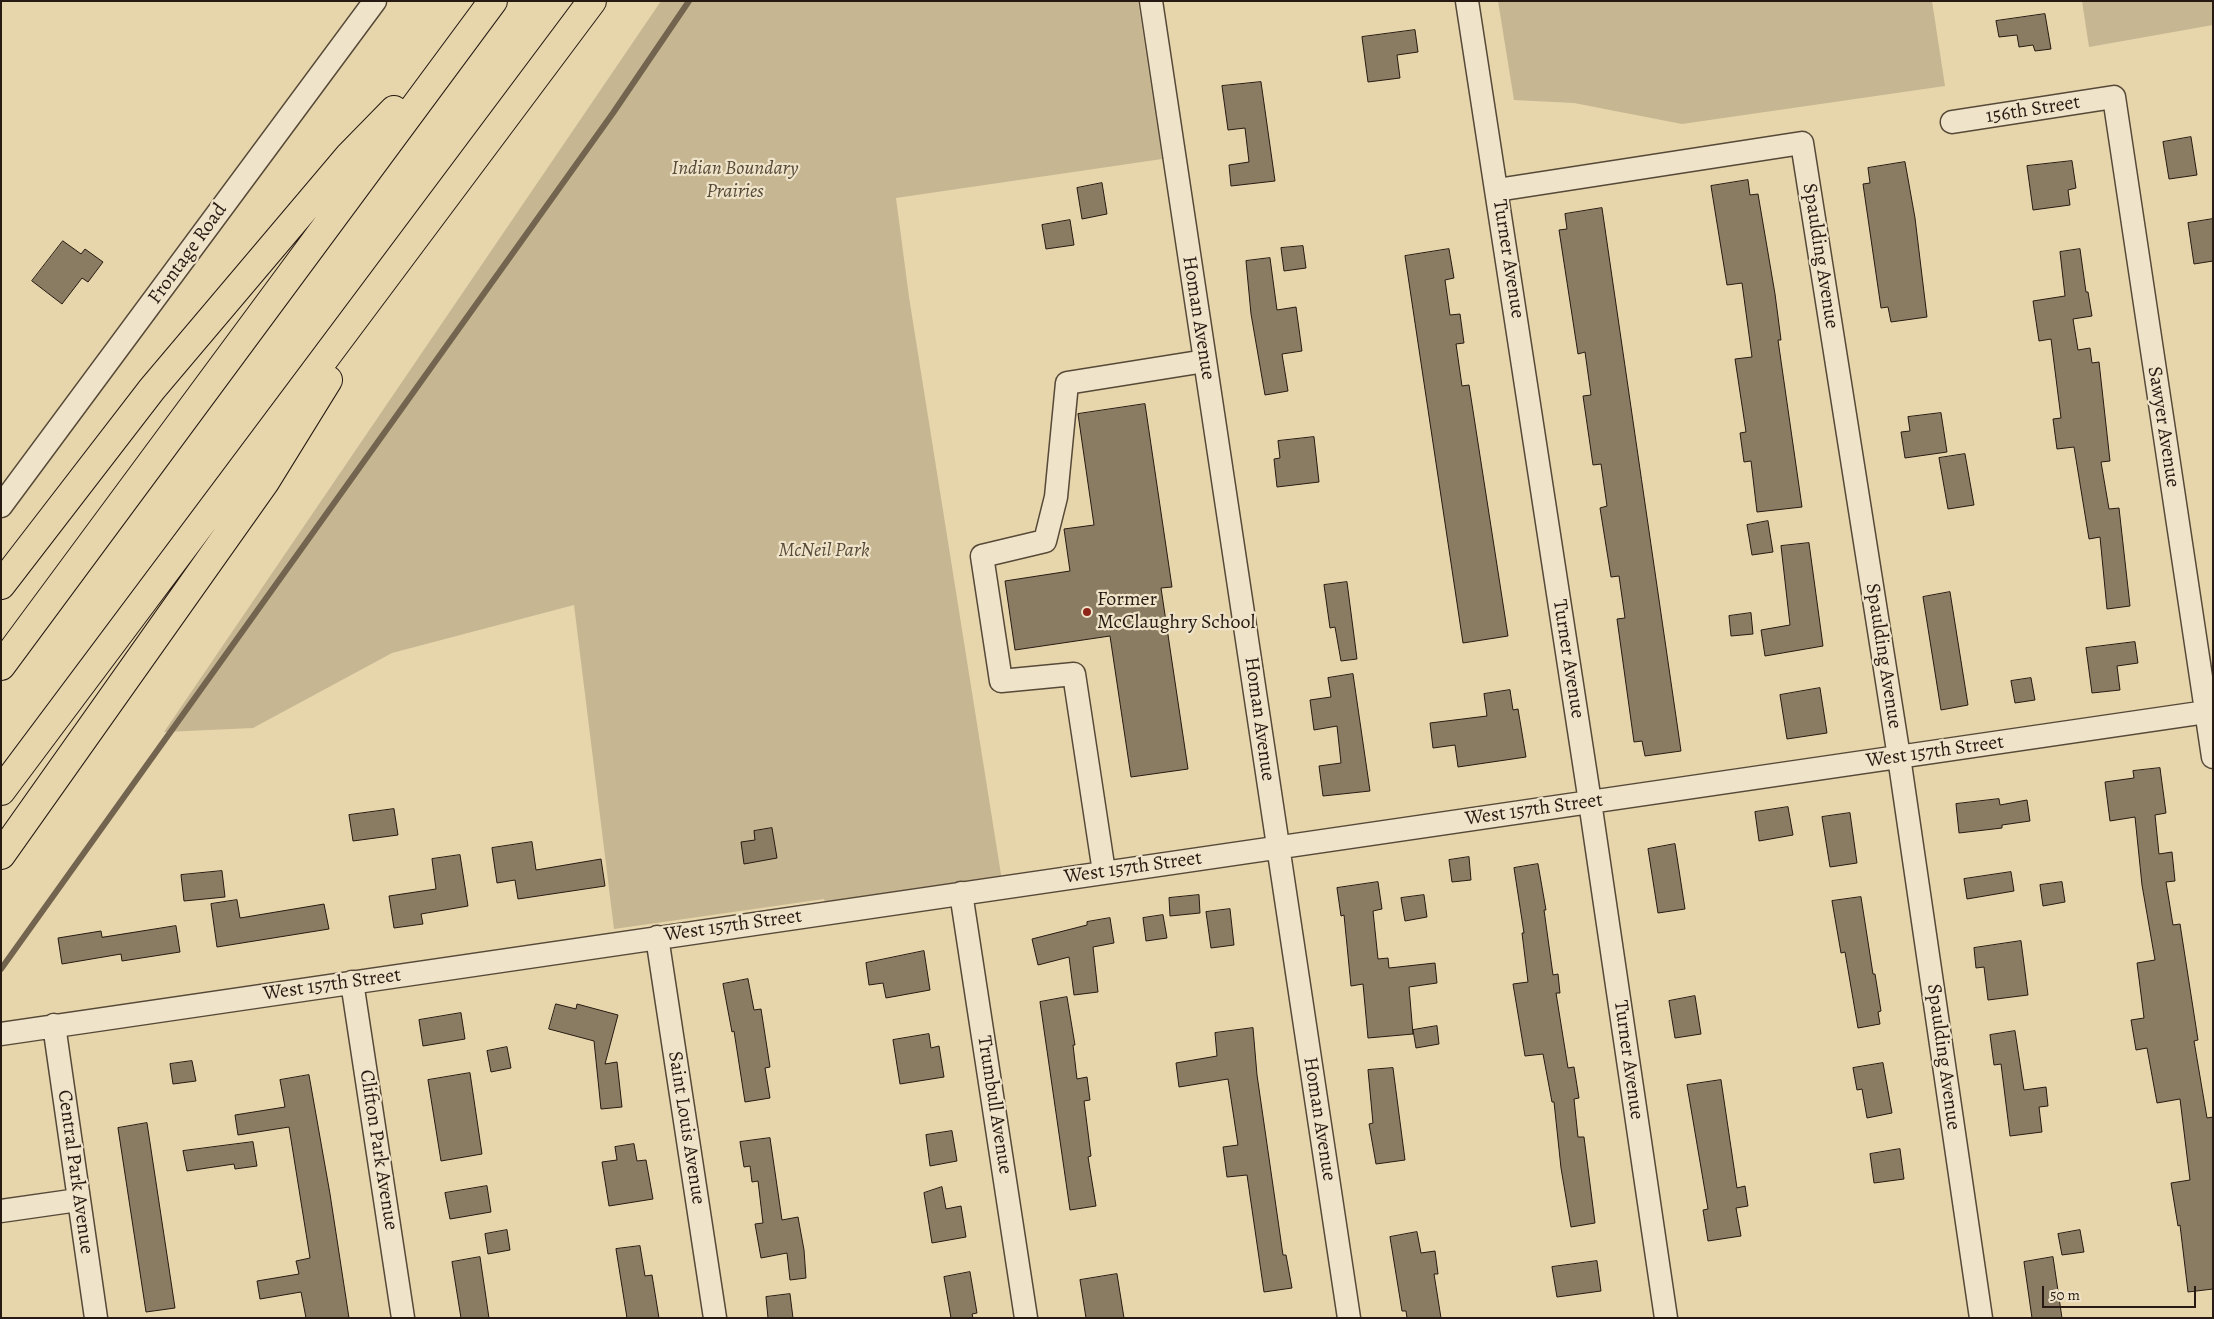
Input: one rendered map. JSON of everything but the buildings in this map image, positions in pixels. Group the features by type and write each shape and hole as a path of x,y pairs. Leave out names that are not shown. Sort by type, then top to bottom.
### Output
{"highway":[{"path":"1,666 493,1"},
{"path":"1,790 592,1"},
{"path":"1,585 152,389 336,171 462,41"},
{"path":"1,855 265,482 424,225"}],"street":[{"name":"Frontage Road","path":"1,506 375,1"},
{"name":"Homan Avenue","path":"1151,1 1349,1318"},
{"name":"Turner Avenue","path":"1467,1 1590,802 1666,1318"},
{"name":"156th Street","path":"1952,122 2114,97"},
{"name":"Sawyer Avenue","path":"2114,97 2209,712 2213,757"},
{"name":"Spaulding Avenue","path":"1497,190 1802,143 1898,757 1981,1318"},
{"path":"1104,872 1074,674 1001,682 982,556 1045,541 1056,497 1067,383 1205,361"},
{"name":"West 157th Street","path":"1,1034 2209,712"},
{"name":"Trumbull Avenue","path":"962,893 1026,1318"},
{"name":"Saint Louis Avenue","path":"657,937 715,1318"},
{"name":"Clifton Park Avenue","path":"352,982 403,1318"},
{"name":"Central Park Avenue","path":"54,1025 96,1318"},
{"path":"1,1212 78,1200"}],"green space":[{"name":"Indian Boundary Prairies","path":"661,1 1138,1 1162,159 896,198 909,297 1003,887 827,913 824,899 614,929 574,605 392,653 253,728 164,732"},
{"path":"1498,1 1932,1 1945,86 1682,124 1574,103 1514,100"},
{"path":"2082,1 2213,1 2213,25 2089,47"}],"waterway":[{"path":"1,969 613,113 689,1"}],"place":[{"name":"Former McClaughry School","path":"1087,612"}],"park label":[{"name":"McNeil Park","path":"824,551"}]}
